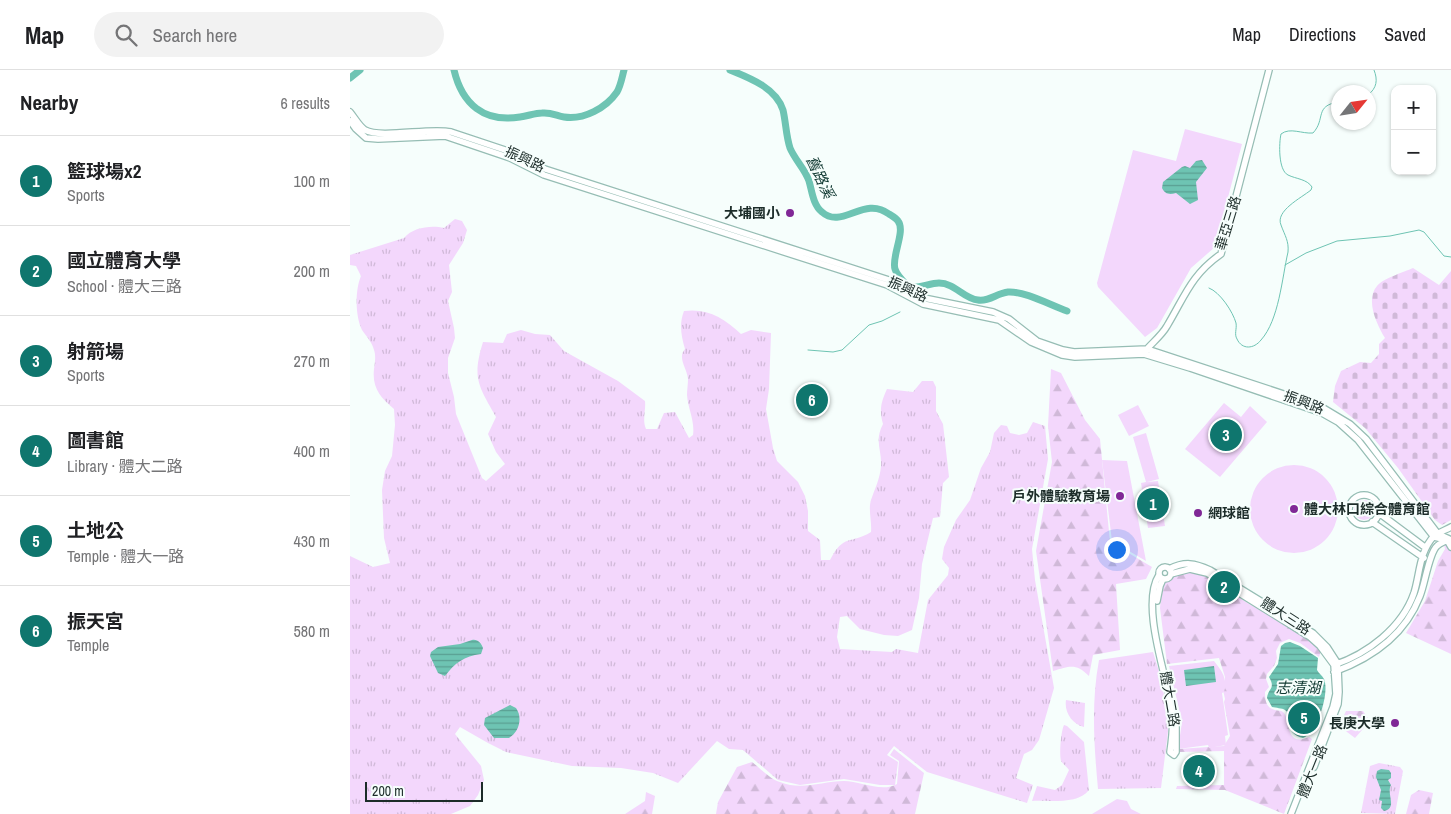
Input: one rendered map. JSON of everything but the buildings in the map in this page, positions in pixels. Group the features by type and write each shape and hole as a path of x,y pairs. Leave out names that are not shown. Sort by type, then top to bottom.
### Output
{"street":[{"name":"華亞三路","path":"1146,352 1166,328 1191,282 1221,254 1269,70"},
{"name":"振興路","path":"350,112 369,131 379,133 441,130 517,154 545,169 887,285 923,304 999,320 1031,342 1048,350 1068,354 1146,352 1305,406 1338,422 1358,440 1436,535"},
{"name":"振興路","path":"350,121 361,134 370,138 449,137 510,158 544,175 762,242"},
{"path":"1359,496 1368,496 1378,504 1379,513 1372,522 1363,525 1354,521 1349,512 1351,502 1359,496"},
{"path":"1379,513 1426,548"},
{"path":"1372,522 1429,561"},
{"path":"1336,668 1379,641 1395,625 1414,594 1422,557 1426,548 1436,535 1451,527"},
{"path":"1436,535 1449,540"},
{"path":"1449,540 1451,547"},
{"path":"1336,668 1375,652 1400,629 1410,615 1420,595 1429,561 1436,547 1449,540"},
{"name":"體大三路","path":"1170,572 1182,564 1190,563 1198,564 1218,574 1313,633 1327,647 1336,668"},
{"path":"1162,568 1166,568 1170,572 1169,578 1162,577 1162,568"},
{"name":"體大二路","path":"1162,577 1157,607 1160,641 1176,714 1176,752 1174,755 1170,752 1173,726 1172,711 1156,636 1155,584 1162,577"},
{"name":"體大一路","path":"1291,814 1333,707 1336,694 1336,668"},
{"name":"體大一路","path":"1295,814 1338,704 1340,692 1336,668"}],"green space":[{"path":"1185,129 1242,144 1215,247 1191,268 1157,328 1145,337 1098,287 1097,283 1133,150 1176,161"},
{"path":"455,219 462,221 467,230 463,243 449,265 452,292 448,301 455,338 448,358 448,373 456,414 482,478 486,481 505,464 496,452 488,434 496,417 481,389 479,381 478,364 483,342 503,343 507,334 521,330 535,334 550,335 564,351 618,381 645,401 644,422 646,429 657,429 664,413 675,412 689,438 693,435 693,425 687,395 688,379 682,360 685,349 681,320 684,311 701,311 722,319 741,334 751,330 771,333 769,389 766,409 773,448 777,461 798,482 805,496 808,511 808,531 820,540 821,560 830,560 839,546 871,532 870,504 880,471 879,435 883,424 881,406 887,389 913,392 922,381 933,381 936,387 936,411 943,424 949,477 943,483 940,517 933,518 922,564 919,598 912,630 898,636 884,635 860,629 847,616 840,617 837,637 840,649 892,652 896,649 918,653 928,600 948,575 949,568 942,559 944,547 956,520 970,500 981,468 990,452 994,433 1001,425 1007,426 1010,433 1019,435 1027,433 1033,422 1045,426 1048,459 1032,549 1035,580 1054,688 1039,740 1032,750 1024,754 1016,778 1033,785 1027,803 927,772 894,746 887,755 898,762 895,785 880,785 844,779 800,785 778,780 743,750 729,749 717,741 678,783 653,773 621,768 572,766 506,752 460,727 455,734 481,766 484,780 478,795 470,806 451,814 350,814 350,556 373,567 390,563 384,538 382,490 385,471 392,456 395,425 394,409 378,392 374,382 375,352 362,330 357,310 358,288 361,276 356,266 350,265 350,255 404,238 417,229 428,227 444,228"},
{"path":"1413,268 1439,285 1451,271 1451,520 1442,525 1435,520 1398,468 1365,428 1333,402 1335,386 1341,371 1360,362 1371,363 1379,354 1379,344 1385,338 1372,305 1372,298 1377,286 1383,281"},
{"path":"1051,369 1061,373 1085,420 1100,439 1110,542 1152,567 1146,579 1116,584 1120,650 1093,655 1089,676 1076,667 1053,671 1036,551 1052,462 1048,426"},
{"path":"1224,403 1241,417 1250,406 1267,422 1220,477 1185,449"},
{"path":"1138,405 1149,426 1129,436 1118,415"},
{"path":"1146,433 1159,479 1147,482 1158,481 1165,526 1148,528 1141,483 1146,482 1133,437"},
{"name":"戶外體驗教育場","path":"1102,460 1127,461 1146,561 1112,541"},
{"name":"體大林口綜合體育館","path":"1294,465 1311,469 1325,478 1334,492 1338,509 1334,526 1325,540 1311,549 1294,553 1277,549 1263,540 1254,526 1250,509 1254,492 1263,478 1277,469"},
{"path":"1360,500 1368,500 1374,506 1374,514 1368,520 1360,520 1354,514 1354,506"},
{"path":"1451,542 1451,654 1406,633 1425,601 1438,561 1445,549 1444,545"},
{"path":"1187,571 1208,576 1249,604 1289,625 1310,640 1321,651 1319,657 1300,643 1289,639 1280,643 1276,651 1277,658 1274,666 1267,674 1266,679 1269,687 1265,695 1268,706 1283,712 1292,736 1296,739 1309,737 1312,739 1284,814 1225,790 1176,789 1177,786 1224,785 1224,751 1178,752 1178,749 1224,746 1230,736 1224,702 1225,677 1219,658 1167,664 1160,608 1162,586 1171,576"},
{"path":"1153,652 1161,678 1169,723 1161,788 1098,789 1094,740 1094,708 1099,660"},
{"path":"1214,661 1225,679 1224,692 1222,693 1228,735 1225,736 1226,745 1209,748 1208,745 1178,749 1182,722 1169,666"},
{"path":"1066,700 1085,703 1084,727 1070,717 1066,709"},
{"path":"1346,711 1363,711 1370,721 1355,738 1339,726"},
{"path":"1064,725 1084,742 1089,790 1084,795 1070,800 1032,801 1037,786 1055,790 1062,785 1069,770 1060,758 1061,737"},
{"path":"894,749 924,773 915,814 716,814 718,802 737,767 752,762 765,773 788,785 804,786 836,781 850,781 885,787 897,784 899,761 890,755"},
{"path":"1379,763 1400,767 1403,771 1395,814 1361,813 1370,766"},
{"path":"1419,790 1433,793 1429,814 1406,814 1411,795"},
{"path":"646,792 655,796 652,814 625,814 645,801"},
{"path":"1117,799 1127,801 1131,809 1141,814 1092,814"}],"water":[{"path":"1202,160 1207,168 1196,182 1198,200 1190,204 1176,193 1168,194 1164,192 1162,188 1163,182 1182,167 1190,168 1196,161"},
{"path":"472,640 478,641 481,644 483,648 481,654 470,656 460,661 445,676 438,673 430,656 431,652 438,647"},
{"name":"志清湖","path":"1290,642 1318,658 1317,670 1324,679 1325,685 1324,703 1321,712 1313,729 1303,738 1297,736 1290,729 1289,716 1284,709 1272,707 1267,698 1272,686 1269,677 1278,664 1281,646"},
{"path":"1214,666 1216,682 1186,686 1184,670"},
{"path":"510,705 516,708 518,712 519,724 517,729 509,738 494,738 484,725 485,718"},
{"path":"1381,769 1389,770 1391,773 1391,778 1388,780 1391,785 1391,804 1384,811 1381,808 1382,801 1379,800 1381,790 1376,777 1377,771"}],"waterway":[{"name":"舊路溪","path":"350,78 360,70"},
{"name":"舊路溪","path":"454,70 463,93 476,108 485,114 507,118 537,113 564,117 587,115 601,108 617,92 624,70"},
{"name":"舊路溪","path":"730,70 761,85 780,102 790,148 803,168 815,202 822,212 837,217 871,208 880,209 897,220 900,225 900,237 894,264 899,276 909,287 935,283 945,284 968,297 982,300 1008,292 1015,292 1067,311"},
{"path":"1374,70 1376,85"},
{"path":"1209,288 1222,298 1232,313 1236,323 1236,337 1239,343 1245,347 1252,347 1258,343 1267,332 1272,321 1282,286 1288,248 1280,220 1285,210 1311,190 1312,187 1307,182 1288,175 1282,168 1280,156 1281,134 1288,131 1313,133 1317,128 1323,110 1331,104"},
{"path":"1285,265 1306,253 1337,241 1390,236 1419,230 1424,232 1444,256 1451,257"},
{"path":"808,350 833,352 842,350 869,325 900,312"}],"place":[{"name":"大埔國小","path":"790,213"},
{"name":"振天宮","path":"812,400"},
{"name":"射箭場","path":"1226,435"},
{"name":"戶外體驗教育場","path":"1120,496"},
{"name":"籃球場x2","path":"1153,504"},
{"name":"體大林口綜合體育館","path":"1294,509"},
{"name":"網球館","path":"1198,513"},
{"name":"國立體育大學","path":"1224,587"},
{"name":"土地公","path":"1304,718"},
{"name":"長庚大學","path":"1395,723"},
{"name":"圖書館","path":"1199,771"}]}
